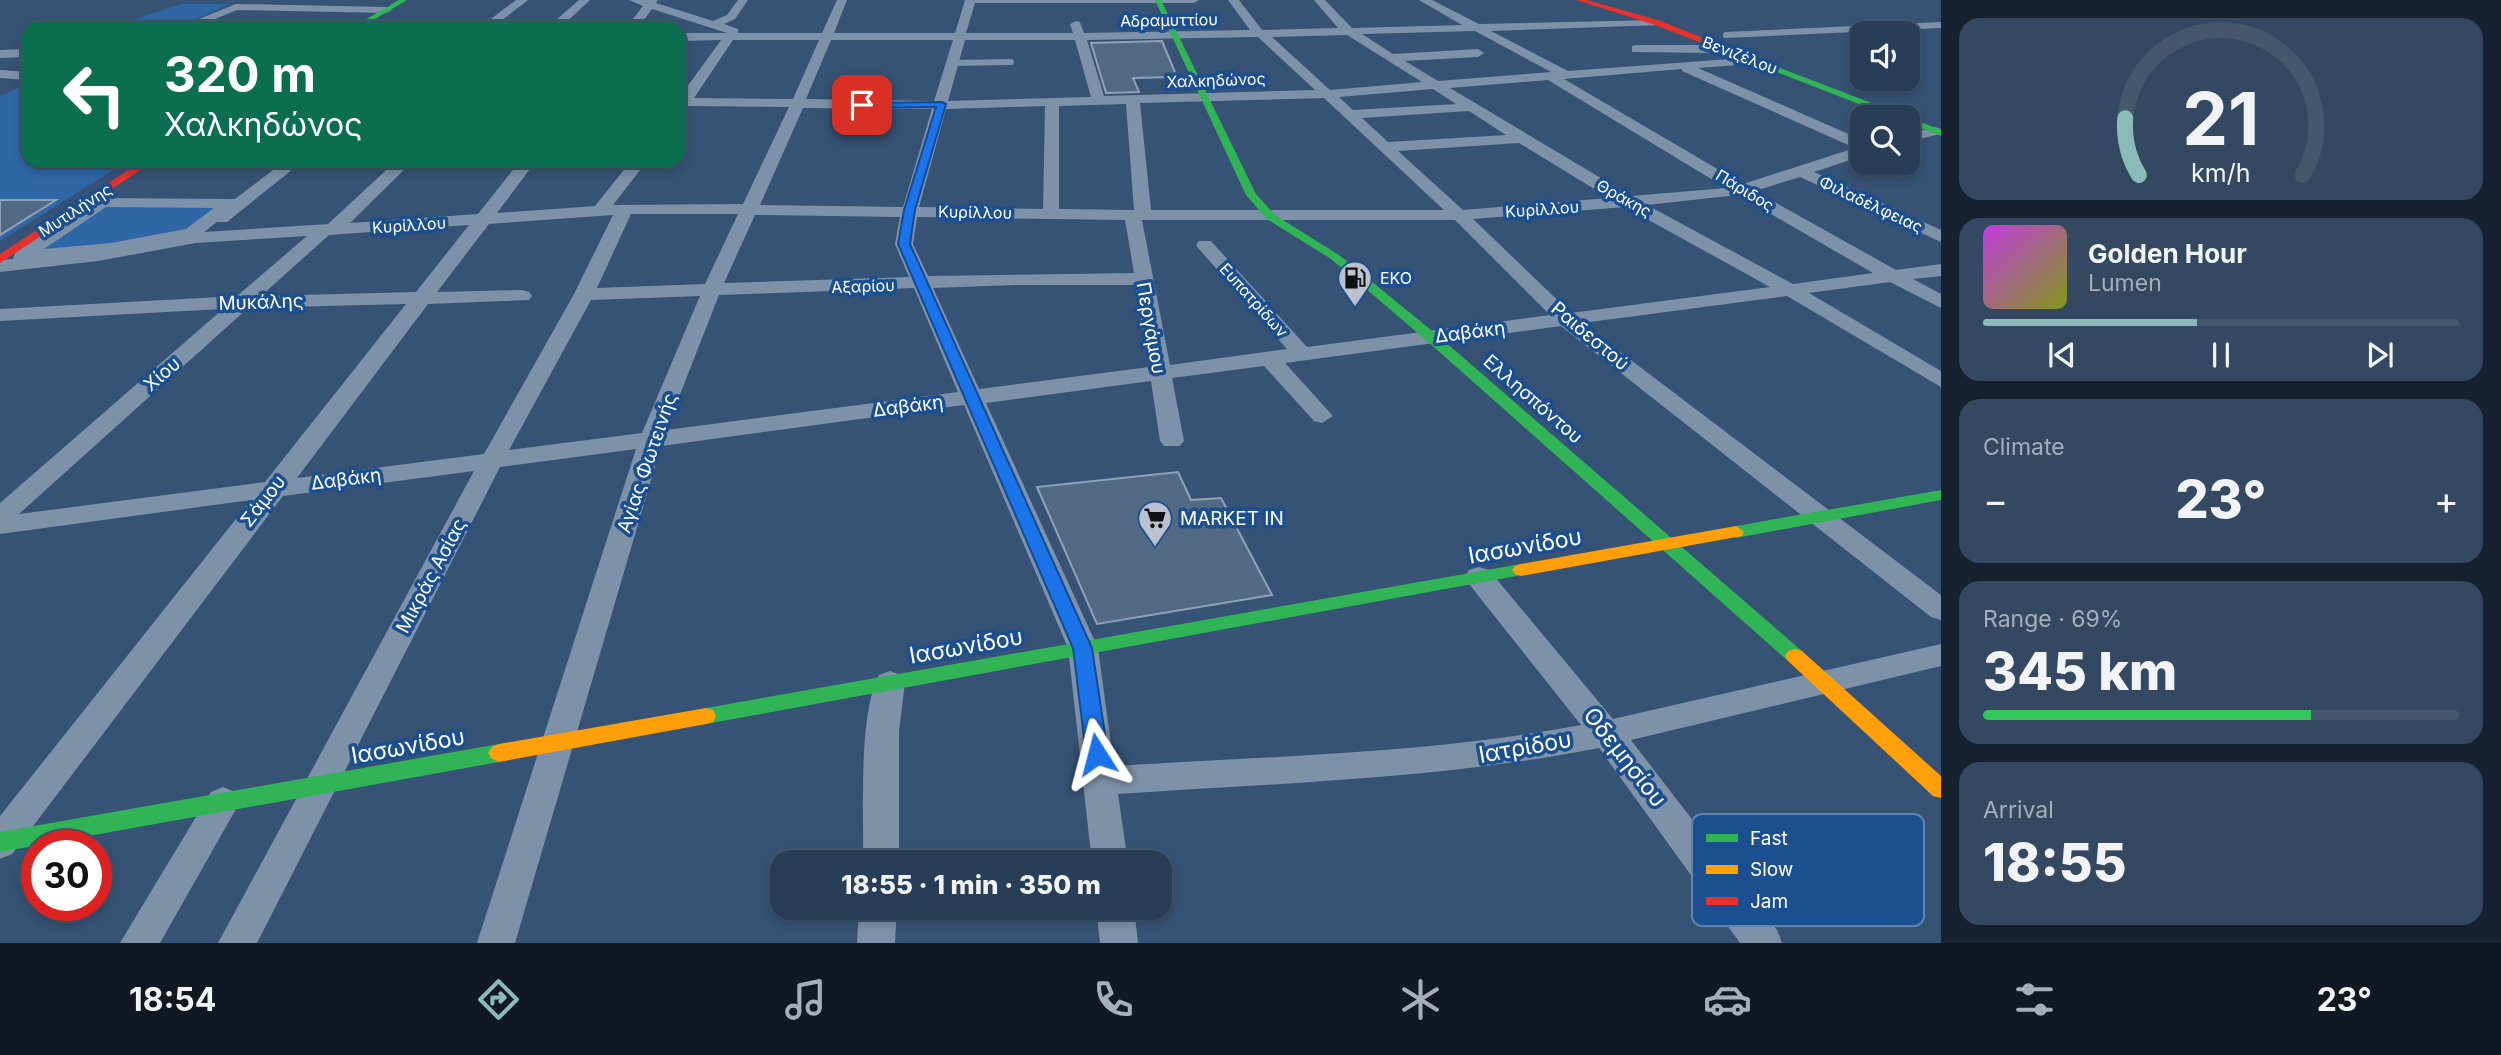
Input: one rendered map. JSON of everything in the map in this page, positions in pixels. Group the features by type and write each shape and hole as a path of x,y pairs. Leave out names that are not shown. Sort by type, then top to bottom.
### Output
{"street":[{"path":"367,21 404,0"},
{"path":"494,21 523,0"},
{"path":"561,21 585,0"},
{"path":"634,0 652,2 716,24 732,34 686,97"},
{"path":"716,24 732,17 743,0"},
{"name":"Αγίας Φωτεινής","path":"496,943 561,741 651,439 710,292 797,105 842,0"},
{"path":"1109,850 1083,648 904,244 910,210 962,38 970,0 1194,0"},
{"path":"1069,0 1099,101"},
{"name":"Ελλησπόντου","path":"1158,0 1251,195 1271,217 1335,257 1432,337 1825,682 1941,789"},
{"name":"Ραιδεστού","path":"1233,0 1260,34 1459,215 1567,319 1817,517 1941,610"},
{"name":"Θράκης","path":"1319,0 1348,32 1633,202 1790,290 1941,380"},
{"name":"Πάριδος","path":"1423,0 1478,29 1745,189 1941,302"},
{"name":"Βενιζέλου","path":"1578,0 1725,42 1753,60 1869,105"},
{"path":"637,21 652,2"},
{"path":"198,21 224,9 387,10"},
{"name":"Αδραμυττίου","path":"686,37 732,34 825,38 1174,36 1658,23"},
{"path":"0,45 13,40"},
{"path":"1636,49 1725,42"},
{"path":"0,54 21,53"},
{"path":"1392,58 1478,54"},
{"name":"Χαλκηδώνος","path":"686,104 942,104 1325,94 1753,60"},
{"path":"1682,66 1850,141"},
{"path":"3,75 21,76"},
{"name":"Περγάμου","path":"1133,100 1142,279 1172,441"},
{"path":"1051,213 1052,102"},
{"path":"1347,115 1472,107"},
{"path":"1920,125 1938,132"},
{"path":"1920,136 1938,132"},
{"path":"1382,147 1524,138"},
{"name":"Κυρίλλου","path":"0,266 98,256 196,238 613,210 750,208 1271,217 1459,215 1633,202 1745,189 1850,155"},
{"name":"Μυτιλήνης","path":"0,259 100,198 140,168"},
{"path":"196,238 286,168"},
{"name":"Χίου","path":"0,517 397,168"},
{"name":"Σάμου","path":"0,842 522,168"},
{"name":"Μικράς Ασίας","path":"237,943 492,460 584,294 613,210 635,168"},
{"name":"Φιλαδέλφειας","path":"1801,172 1941,237"},
{"path":"100,198 231,203 192,233 111,248 21,257 100,198 248,198"},
{"name":"Ευπατρίδων","path":"1205,245 1302,354"},
{"name":"Δαβάκη","path":"0,525 1941,270"},
{"name":"Αξαρίου","path":"584,294 710,292 1114,276 1142,279"},
{"name":"Μυκάλης","path":"0,315 243,303 522,296"},
{"path":"1269,358 1322,416"},
{"name":"Ιασωνίδου","path":"0,842 1941,495"},
{"name":"Οδεμησίου","path":"1479,577 1607,733 1692,847"},
{"name":"Ιατρίδου","path":"1101,781 1451,758 1513,751 1607,733 1941,656"},
{"path":"881,850 883,731 890,683"},
{"path":"139,943 223,802"},
{"path":"876,943 877,920"},
{"path":"1116,920 1119,943"},
{"name":"Οδεμησίου","path":"1750,926 1763,943"}],"lane":[{"path":"1725,42 1941,25"},
{"path":"953,63 1012,62"}],"shaded area":[{"path":"181,4 230,4 191,21 130,21"},
{"path":"21,87 21,168 117,168 0,241 0,96"},
{"path":"104,203 226,205 189,232 28,255"}],"building":[{"path":"1162,41 1177,77 1133,78 1139,92 1106,93 1091,43"},
{"path":"0,200 56,200 0,235"},
{"name":"MARKET IN","path":"1178,472 1191,500 1221,498 1272,595 1097,624 1037,487"}],"traffic: fast":[{"path":"367,21 404,0"},
{"path":"1158,0 1251,195 1271,217 1335,257 1431,337 1795,656"},
{"path":"1754,60 1869,105"},
{"path":"1920,125 1941,133"},
{"path":"1736,532 1941,495"},
{"path":"706,716 1521,570"},
{"path":"0,842 499,753"}],"traffic: slow":[{"path":"1521,570 1736,532"},
{"path":"1795,656 1941,789"},
{"path":"499,753 706,716"}],"traffic: jam":[{"path":"1579,0 1658,23 1754,60"},
{"path":"0,259 138,168"}],"place":[{"name":"ΕΚΟ","path":"1355,308"},
{"name":"MARKET IN","path":"1155,548"}],"route":[{"path":"862,105 942,104 910,210 904,235 906,253 1083,648 1097,754"}]}
